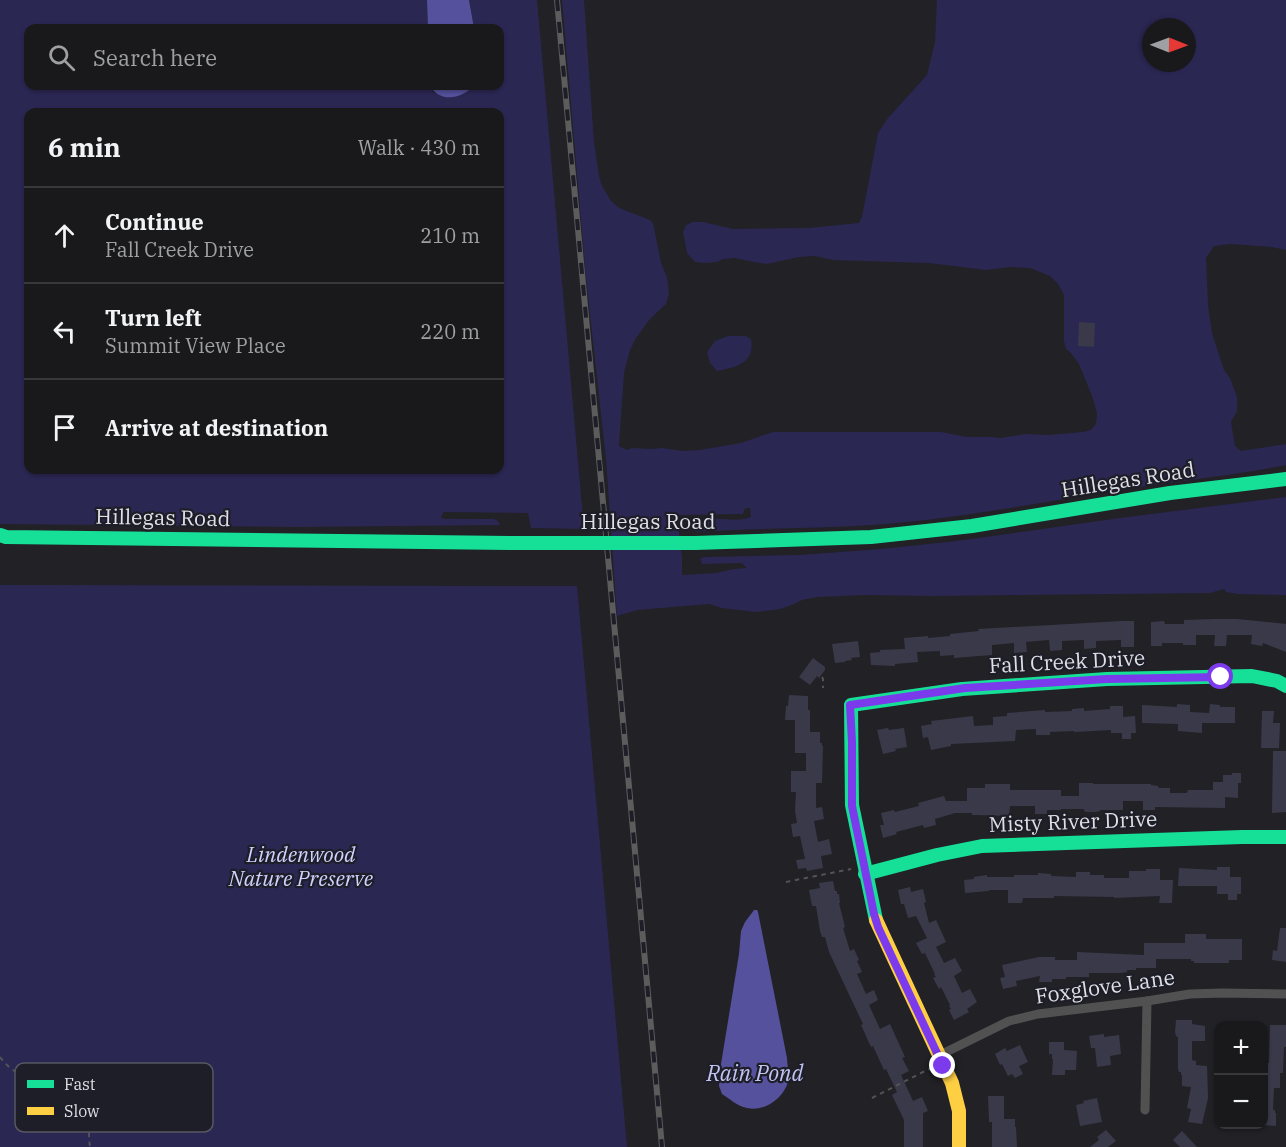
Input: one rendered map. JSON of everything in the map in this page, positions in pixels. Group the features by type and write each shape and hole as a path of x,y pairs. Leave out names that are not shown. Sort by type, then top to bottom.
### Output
{"street":[{"name":"Hillegas Road","path":"2,537 515,543 778,542 871,537 972,526 1170,493 1286,479"},
{"name":"Fall Creek Drive","path":"861,871 852,806 850,705 965,688 1107,679 1252,676 1277,681 1286,686"},
{"name":"Misty River Drive","path":"861,871 982,846 1286,837"},
{"path":"861,871 878,927 937,1062 952,1083 959,1111 959,1147"},
{"name":"Foxglove Lane","path":"937,1062 994,1028 1023,1017 1203,993 1286,994"},
{"path":"1145,1110 1147,1001"}],"path":[{"path":"822,677 822,688"},
{"path":"786,882 861,871"},
{"path":"0,1057 15,1072"},
{"path":"872,1098 925,1071 937,1062"},
{"path":"89,1132 90,1147"}],"green space":[{"path":"0,0 427,0 428,24 24,24 24,90 432,90 434,93 454,90 504,90 504,24 473,24 469,0 537,0 584,529 531,528 528,513 444,512 441,518 494,519 500,525 295,527 0,524"},
{"path":"562,0 584,0 594,142 602,186 611,201 619,208 653,223 661,263 667,277 669,294 666,304 650,319 630,350 624,373 619,446 627,450 662,448 683,451 741,443 773,432 941,432 967,437 1001,438 1025,434 1048,435 1091,430 1096,424 1097,413 1079,364 1066,349 1064,295 1050,276 1030,268 1010,267 986,270 929,263 833,260 815,256 767,264 735,258 707,263 695,262 687,253 683,232 686,225 703,222 733,229 809,228 859,223 878,133 888,118 927,75 935,42 937,0 1286,0 1286,250 1231,244 1214,246 1206,258 1212,333 1224,370 1230,378 1237,397 1237,411 1231,422 1235,446 1241,451 1286,444 1286,465 970,514 872,525 695,532 698,522 705,520 738,520 751,517 750,508 746,508 743,514 677,515 682,575 747,568 742,563 702,564 700,558 706,557 800,555 881,549 1286,497 1286,595 1238,594 1226,592 1224,589 1210,593 866,595 817,597 780,609 757,612 722,608 709,604 637,610 617,616 606,459 586,278"},
{"path":"728,336 745,336 751,339 750,354 738,365 717,371 710,363 707,352 715,341"},
{"name":"Lindenwood Nature Preserve","path":"0,585 577,586 627,1147 0,1147"}],"water":[{"path":"427,0 469,0 473,24 428,24"},
{"path":"468,90 451,97 439,95 434,91"},
{"name":"Rain Pond","path":"754,910 758,912 789,1076 786,1088 777,1099 766,1106 753,1109 743,1107 722,1094 719,1086 741,931"}],"building":[{"path":"1079,322 1095,323 1094,347 1078,346"},
{"path":"1237,619 1286,624 1286,652 1263,643 1262,646 1251,644 1252,635 1227,635 1226,646 1214,646 1215,635 1196,635 1196,645 1162,643 1162,646 1151,646 1151,622 1184,624 1184,620"},
{"path":"1134,621 1134,647 1121,647 1121,640 1096,641 1096,648 1084,649 1084,640 1062,641 1062,650 1050,651 1049,640 1026,642 1027,652 1014,653 1014,643 992,645 992,655 954,658 954,655 940,656 940,651 917,652 918,662 895,664 895,666 871,665 870,653 880,652 880,650 905,649 904,638 950,636 950,634 979,631 978,629"},
{"path":"858,641 860,657 835,663 832,644"},
{"path":"813,658 825,667 825,670 810,685 799,677"},
{"path":"789,695 808,696 810,732 820,732 820,743 823,746 822,783 816,783 816,808 822,807 824,819 814,821 818,842 829,839 832,854 821,856 823,868 807,871 806,868 798,869 796,860 805,859 800,836 793,837 791,824 797,823 796,792 791,792 791,771 806,771 806,753 795,753 795,720 785,720"},
{"path":"1177,704 1190,705 1190,712 1209,713 1210,704 1235,707 1235,723 1202,723 1202,733 1178,731 1178,724 1142,723 1142,705 1177,707"},
{"path":"1110,706 1123,706 1123,717 1135,716 1136,733 1131,733 1131,739 1122,739 1122,733 1111,733 1111,730 1050,732 1050,735 1036,735 1036,729 1016,730 1015,741 951,744 951,746 931,750 928,737 923,738 921,726 932,724 931,721 973,716 974,726 993,725 993,717 1007,716 1007,713 1045,710 1045,712 1072,711 1072,709 1084,708 1084,711 1110,709"},
{"path":"1262,711 1274,711 1273,723 1280,723 1279,748 1261,748"},
{"path":"888,728 889,730 904,728 907,747 883,754 877,730"},
{"path":"1273,751 1286,751 1286,812 1272,813"},
{"path":"1232,773 1241,773 1238,798 1225,797 1225,808 1155,807 1155,810 1143,810 1143,801 1123,801 1123,810 1087,812 1084,809 1061,809 1047,810 1047,814 1035,814 1035,806 1010,806 1009,816 955,813 935,819 936,825 924,828 923,825 883,838 880,825 884,825 881,813 919,806 918,803 944,796 946,801 967,801 967,788 985,788 985,784 1010,784 1010,790 1061,790 1061,796 1079,796 1079,783 1151,784 1159,788 1170,788 1170,793 1187,793 1188,790 1213,790 1213,782 1223,782 1223,775 1232,775"},
{"path":"1217,867 1230,867 1230,877 1241,877 1241,894 1237,894 1237,900 1228,900 1228,894 1217,894 1217,886 1178,886 1179,868 1217,870"},
{"path":"1146,869 1160,869 1160,880 1173,880 1172,903 1159,903 1160,896 1114,898 1054,896 1054,898 1023,898 1022,903 1008,903 1008,890 965,893 964,880 987,875 987,877 1014,877 1014,875 1038,875 1038,873 1076,877 1076,872 1090,872 1090,875 1104,875 1104,878 1129,878 1129,871 1146,871"},
{"path":"833,881 835,891 839,894 845,927 843,928 850,951 854,949 859,960 857,961 862,972 857,974 866,994 874,990 878,1000 869,1005 880,1029 890,1024 909,1071 901,1075 913,1101 922,1097 928,1111 923,1113 923,1147 904,1147 904,1120 892,1095 897,1092 873,1046 871,1047 861,1025 863,1024 829,952 825,937 822,937 816,906 812,906 809,890 820,888 819,883"},
{"path":"910,887 911,892 923,889 929,923 936,920 946,942 936,947 944,963 955,958 962,971 954,976 962,993 970,989 977,1002 967,1009 969,1012 954,1020 941,987 939,989 933,978 936,977 925,953 922,954 916,943 927,938 916,916 908,918 904,904 901,904 898,890"},
{"path":"1280,928 1286,928 1286,962 1272,960 1273,950 1277,951"},
{"path":"1185,934 1206,934 1206,939 1242,939 1242,960 1229,960 1229,963 1194,963 1191,959 1156,959 1156,968 1136,968 1136,970 1121,973 1089,973 1089,977 1066,977 1066,979 1052,979 1052,982 1039,982 1040,976 1016,981 1017,986 1003,989 1000,978 1005,977 1002,965 1039,957 1077,960 1077,952 1144,955 1144,943 1185,943"},
{"path":"1176,1020 1192,1020 1192,1024 1205,1026 1205,1041 1192,1041 1192,1060 1196,1061 1196,1065 1207,1066 1208,1098 1202,1124 1188,1122 1191,1109 1187,1108 1191,1087 1182,1086 1182,1075 1178,1069"},
{"path":"1270,1025 1286,1025 1283,1073 1280,1073 1280,1088 1274,1088 1273,1110 1276,1113 1276,1126 1268,1125"},
{"path":"1104,1034 1104,1037 1119,1035 1121,1054 1110,1056 1111,1065 1097,1067 1095,1048 1091,1048 1089,1036"},
{"path":"1049,1042 1064,1042 1064,1050 1077,1051 1076,1070 1065,1070 1065,1075 1052,1075 1053,1059 1052,1054 1049,1054"},
{"path":"1020,1045 1028,1062 1019,1066 1023,1074 1015,1078 1012,1074 1008,1076 995,1054 1005,1048 1007,1051"},
{"path":"988,1096 1004,1096 1004,1119 1015,1119 1017,1147 992,1147 992,1122 989,1122"},
{"path":"1097,1098 1102,1122 1080,1126 1076,1105"},
{"path":"1106,1130 1116,1141 1108,1147 1090,1147 1099,1140 1097,1137"},
{"path":"1182,1131 1197,1147 1180,1147 1173,1140"}],"railway":[{"path":"557,0 662,1147"}],"traffic: fast":[{"path":"695,543 871,537 972,526 1170,493 1286,479"},
{"path":"0,535 6,537 515,543"},
{"path":"515,543 695,543"},
{"path":"876,920 852,805 851,705 962,689 1107,679 1252,676 1277,681 1286,686"},
{"path":"865,874 982,846 1286,837"}],"traffic: slow":[{"path":"876,920 952,1083 959,1111 959,1147"}],"route":[{"path":"943,1066 874,914 852,806 850,705 965,688 1107,679 1221,677"}]}
